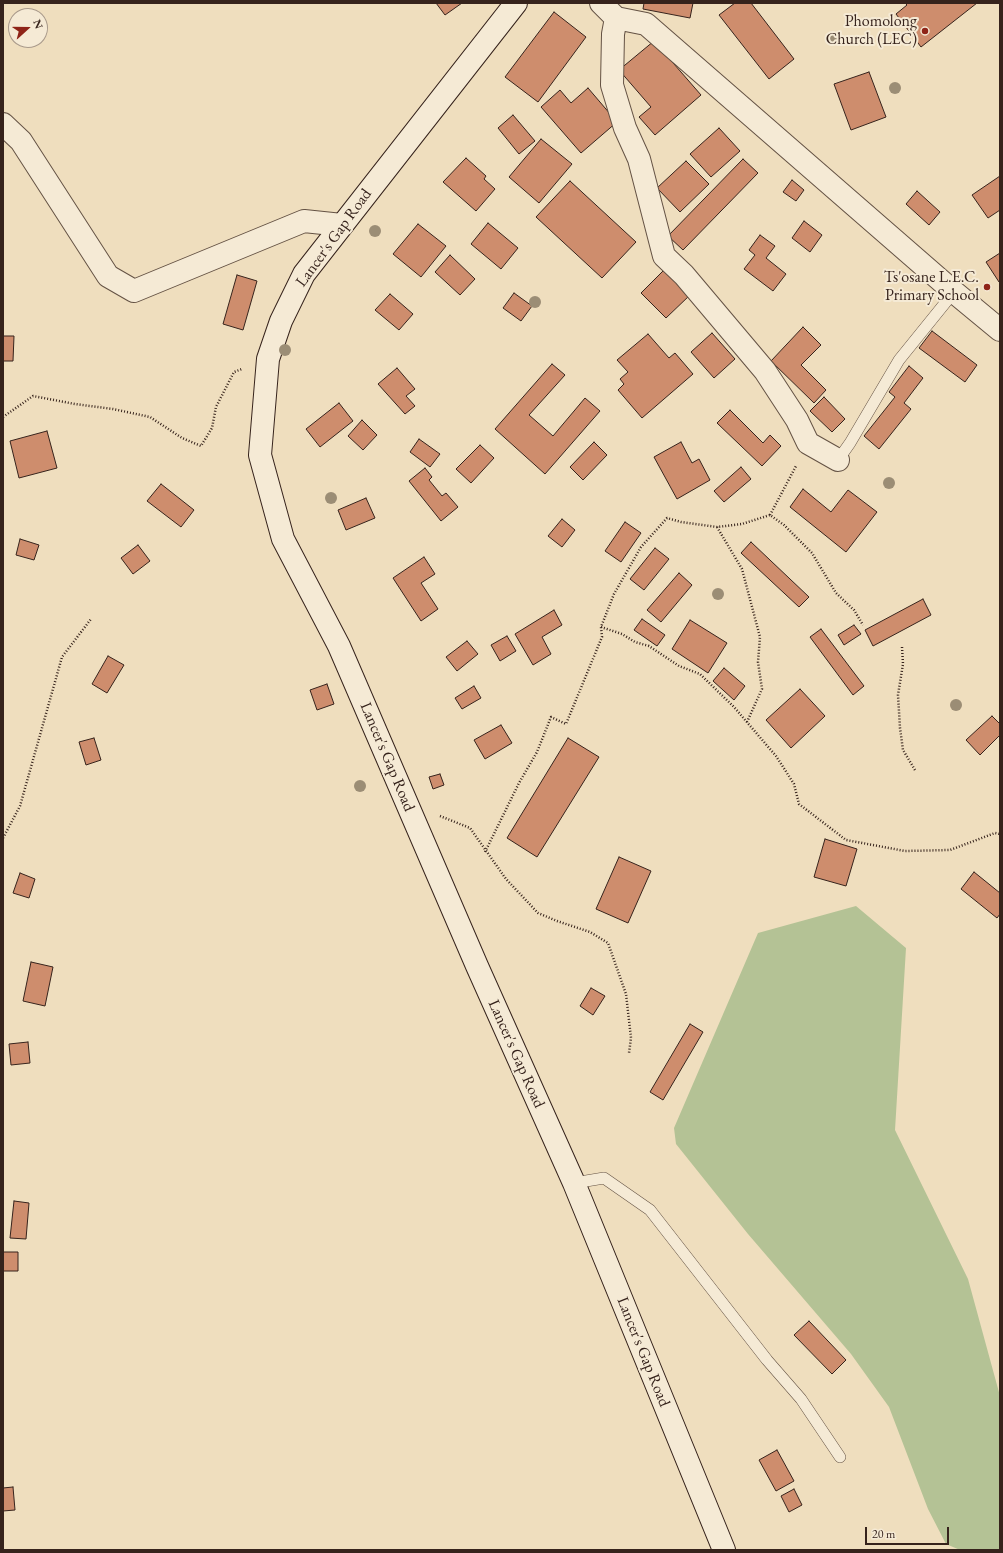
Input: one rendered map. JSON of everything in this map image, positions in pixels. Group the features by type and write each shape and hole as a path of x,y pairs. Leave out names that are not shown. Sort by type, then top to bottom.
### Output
{"main road":[{"name":"Lancer's Gap Road","path":"516,3 304,274 281,321 268,359 260,455 283,539 339,646 415,823 574,1183 724,1550"},
{"path":"601,3 616,18 646,24 954,292 1000,330"},
{"path":"616,18 613,34 612,85 625,128 639,159 664,256 684,275 765,371 797,420 808,443 838,460"},
{"path":"3,124 21,141 108,276 134,291 304,221 342,225"}],"lane":[{"path":"838,460 850,443 899,360 954,292"},
{"path":"574,1183 604,1178 650,1210 767,1360 801,1398 840,1457"}],"path":[{"path":"3,417 33,396 113,409 150,417 182,438 201,446 212,428 216,407 234,372 268,359"},
{"path":"485,852 519,783 538,752 551,717 566,724 602,637 601,627 614,594 641,547 667,518 681,522 717,527 742,524 770,515 808,443"},
{"path":"770,515 784,525 812,554 836,594 854,610 863,625"},
{"path":"717,527 742,569 760,637 758,662 762,690 747,722"},
{"path":"3,838 20,806 62,657 91,619"},
{"path":"601,627 622,634 636,642 649,646 679,666 700,674 747,722 776,756 794,784 798,804 846,840 905,851 950,850 995,833 1000,834"},
{"path":"902,647 903,664 898,695 900,728 903,750 915,770"},
{"path":"415,823 442,816 470,828 485,852 506,879 538,913 590,932 608,943 626,994 632,1038 630,1053"}],"green space":[{"path":"856,906 906,948 895,1130 968,1279 1000,1396 1000,1550 960,1550 946,1544 928,1509 889,1407 851,1354 748,1234 676,1144 674,1128 758,933"}],"building":[{"path":"436,3 462,3 445,15"},
{"path":"644,3 693,3 690,18 643,9"},
{"path":"735,3 751,3 794,59 769,79 719,15"},
{"name":"Phomolong Church (LEC)","path":"905,3 977,3 921,47 896,14 907,5"},
{"path":"554,12 586,37 538,102 505,77"},
{"path":"654,41 701,95 655,135 639,117 651,107 619,70"},
{"path":"869,72 886,117 851,130 834,84"},
{"path":"588,88 617,122 581,153 541,107 560,90 571,103"},
{"path":"513,115 535,141 519,154 498,128"},
{"path":"719,128 740,151 711,177 690,154"},
{"path":"541,139 572,164 539,203 509,177"},
{"path":"466,158 486,176 484,179 495,189 476,211 443,182"},
{"path":"743,159 758,173 683,250 668,236"},
{"path":"686,161 709,184 680,212 657,188"},
{"path":"1000,176 1000,210 988,218 972,195"},
{"path":"792,180 804,190 796,201 783,192"},
{"path":"570,181 636,242 602,278 536,217"},
{"path":"917,191 940,212 929,225 906,204"},
{"path":"804,221 822,235 810,252 792,238"},
{"path":"488,223 518,248 501,269 471,244"},
{"path":"418,224 446,246 421,277 393,254"},
{"path":"760,235 775,246 766,258 786,274 773,291 744,269 755,255 749,250"},
{"path":"1000,253 1000,281 999,282 986,262"},
{"path":"450,255 475,279 460,295 435,272"},
{"path":"665,269 690,295 666,318 641,293"},
{"path":"237,275 257,281 243,330 223,324"},
{"path":"514,293 532,306 521,321 503,308"},
{"path":"390,294 413,314 399,330 375,310"},
{"path":"803,327 821,345 801,365 826,390 814,403 771,361"},
{"path":"932,331 977,365 965,382 919,348"},
{"path":"712,333 735,359 714,378 691,352"},
{"path":"648,334 669,358 675,353 693,374 642,418 618,390 624,384 620,379 628,372 617,360"},
{"path":"3,336 14,336 13,361 3,361"},
{"path":"552,364 565,375 529,415 553,436 585,398 600,411 545,474 495,429"},
{"path":"909,366 923,378 904,403 911,409 879,449 864,436 895,397 889,392"},
{"path":"397,368 415,389 406,396 415,406 405,414 378,384"},
{"path":"824,397 845,419 832,432 810,411"},
{"path":"339,403 353,421 320,447 306,429"},
{"path":"730,410 763,443 770,435 781,446 762,466 717,423"},
{"path":"362,420 377,435 363,450 348,436"},
{"path":"47,431 57,468 19,478 10,441"},
{"path":"419,439 440,454 430,467 410,452"},
{"path":"594,442 607,455 583,480 570,467"},
{"path":"681,442 692,463 699,459 710,480 677,499 654,457"},
{"path":"480,445 494,458 471,483 456,469"},
{"path":"741,467 751,479 724,502 714,491"},
{"path":"425,468 432,477 429,480 442,496 446,493 458,507 441,521 409,481"},
{"path":"161,484 194,510 181,527 147,501"},
{"path":"803,489 831,512 848,490 877,512 846,552 790,507"},
{"path":"366,498 375,518 346,530 338,510"},
{"path":"562,519 575,530 562,547 548,536"},
{"path":"625,522 641,533 621,562 605,551"},
{"path":"20,539 39,545 34,560 16,555"},
{"path":"751,542 809,597 799,607 741,553"},
{"path":"138,545 150,561 133,574 121,558"},
{"path":"655,548 669,559 644,590 630,579"},
{"path":"424,557 435,574 421,583 438,609 421,621 393,578"},
{"path":"679,573 692,585 661,622 647,610"},
{"path":"923,599 931,615 873,646 865,630"},
{"path":"554,610 562,625 542,637 551,654 533,665 515,634"},
{"path":"642,619 665,635 657,646 634,630"},
{"path":"690,620 727,643 708,673 672,649"},
{"path":"854,625 861,634 844,645 838,635"},
{"path":"821,629 864,686 853,695 810,637"},
{"path":"507,636 516,651 500,661 491,645"},
{"path":"467,641 478,654 457,671 446,657"},
{"path":"108,656 124,665 107,693 92,684"},
{"path":"724,668 745,686 734,700 713,681"},
{"path":"327,684 334,704 317,710 310,690"},
{"path":"474,686 481,698 462,709 455,698"},
{"path":"800,689 825,716 791,748 766,720"},
{"path":"992,716 1000,724 1000,735 980,755 966,740"},
{"path":"501,725 512,743 485,759 474,740"},
{"path":"94,738 101,760 86,765 79,742"},
{"path":"568,738 599,757 537,857 507,838"},
{"path":"440,774 444,785 433,789 429,777"},
{"path":"825,839 857,849 846,886 814,877"},
{"path":"619,857 651,871 628,923 596,909"},
{"path":"974,872 1000,893 1000,914 997,918 961,889"},
{"path":"20,873 35,879 29,898 13,893"},
{"path":"31,962 53,967 45,1006 23,1001"},
{"path":"591,988 605,996 593,1015 580,1006"},
{"path":"690,1024 703,1032 663,1100 650,1092"},
{"path":"28,1042 30,1063 11,1065 9,1044"},
{"path":"14,1201 29,1203 26,1239 10,1238"},
{"path":"3,1252 18,1252 18,1271 3,1271"},
{"path":"809,1321 846,1360 832,1374 794,1335"},
{"path":"777,1450 794,1481 776,1491 759,1460"},
{"path":"13,1487 15,1510 3,1511 3,1488"},
{"path":"794,1489 802,1505 789,1512 781,1496"}],"place":[{"name":"Phomolong Church (LEC)","path":"925,31"},
{"name":"Ts'osane L.E.C. Primary School","path":"987,287"}]}
